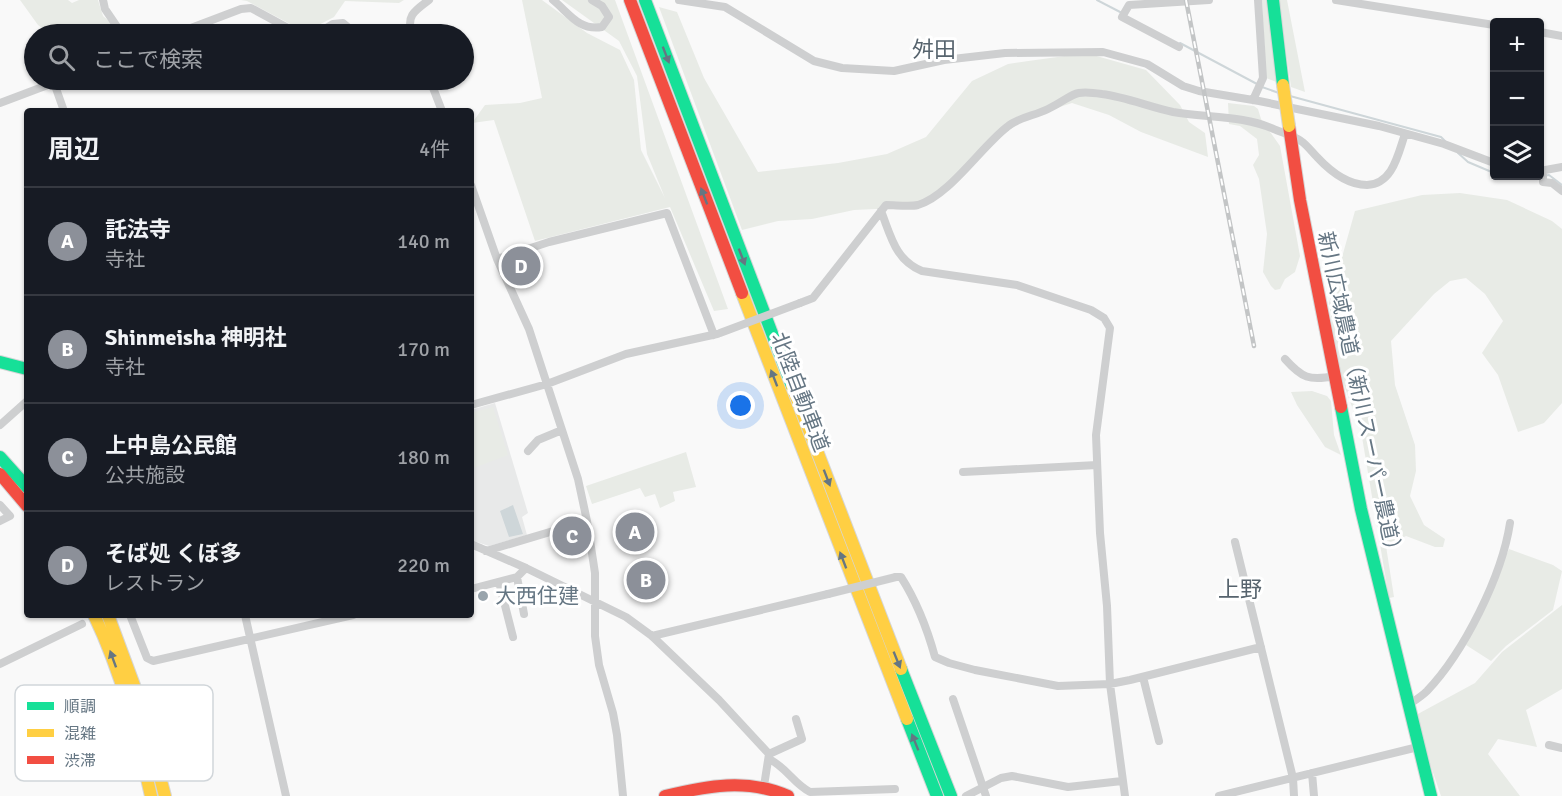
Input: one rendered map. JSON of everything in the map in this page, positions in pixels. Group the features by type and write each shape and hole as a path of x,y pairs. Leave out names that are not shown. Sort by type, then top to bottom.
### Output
{"main road":[{"name":"北陸自動車道","path":"630,0 843,558 937,796"},
{"name":"北陸自動車道","path":"645,0 951,796"},
{"name":"新川広域農道（新川スーパー農道）","path":"1273,0 1289,131 1361,509 1431,796"},
{"path":"0,362 24,368"},
{"path":"0,457 24,483"},
{"path":"0,474 24,502"},
{"path":"95,618 122,685"},
{"path":"109,618 135,685"},
{"path":"147,781 151,796"},
{"path":"161,781 165,796"},
{"path":"665,796 726,784 764,786 788,796"}],"street":[{"path":"103,0 105,9 115,24"},
{"path":"409,24 412,14 429,0"},
{"path":"553,0 577,22 590,29 602,27 609,17 602,6 592,0"},
{"path":"679,0 722,4 814,61 842,68 894,71 944,60 1005,53 1103,52 1147,64 1184,86 1199,91 1379,126 1444,144 1490,162"},
{"path":"1179,46 1124,13 1128,5 1209,0"},
{"path":"1252,100 1262,81 1258,0"},
{"path":"1336,0 1490,24"},
{"path":"201,24 241,9 251,8 281,24"},
{"path":"1544,33 1562,36"},
{"path":"0,103 33,90"},
{"path":"58,90 63,108"},
{"path":"434,90 441,108"},
{"path":"474,404 547,384 626,354 717,334 813,297 886,205 918,205 931,198 959,176 1008,126 1021,118 1056,105 1076,92 1106,94 1173,112 1254,123 1289,131 1318,159 1351,183 1368,185 1383,180 1391,172 1405,134"},
{"path":"1544,173 1562,167"},
{"path":"1544,176 1562,191"},
{"path":"474,196 497,259 529,329 578,479 595,573 596,645 613,713 623,796"},
{"path":"881,211 899,255 909,266 922,271 1017,285 1091,310 1104,318 1110,328 1096,435 1110,684 1125,796"},
{"path":"497,259 549,242 667,213 717,334"},
{"path":"1284,359 1306,378 1320,379 1335,376"},
{"path":"0,425 24,404"},
{"path":"528,451 538,440 562,430"},
{"path":"963,472 1097,465"},
{"path":"0,505 10,516 0,521"},
{"path":"486,551 587,521"},
{"path":"1408,705 1425,693 1445,669 1465,638 1486,597 1507,543 1510,523"},
{"path":"1234,542 1293,778 1294,796"},
{"path":"474,545 595,601 626,617 652,636 719,700 769,756 804,789 810,792 895,789"},
{"path":"474,588 517,577 526,568"},
{"path":"517,577 525,614"},
{"path":"652,636 901,577 913,596 927,627 935,657 975,670 1041,684 1058,686 1110,684 1261,647"},
{"path":"499,582 513,637"},
{"path":"131,618 147,658 153,661 340,618"},
{"path":"246,618 286,796"},
{"path":"0,664 82,624"},
{"path":"1143,677 1159,741"},
{"path":"953,699 983,791"},
{"path":"769,756 802,739 796,719"},
{"path":"1549,746 1562,748"},
{"path":"1219,796 1418,747"},
{"path":"764,786 769,756"},
{"path":"1312,773 1314,796"},
{"path":"966,796 983,791 1001,778 1012,776 1068,788 1122,781"}],"shaded area":[{"path":"20,0 68,0 72,3 79,0 98,0 103,16 112,24 37,24"},
{"path":"241,0 404,0 399,3 345,1 334,17 320,24 290,24"},
{"path":"522,0 542,0 587,33 620,50 634,80 641,150 665,198 647,154 637,76 619,41 562,0 615,0 728,309 714,311 670,207 535,241 494,120 474,123 474,120 485,105 520,103 542,98"},
{"path":"1262,0 1269,0 1279,83 1266,78"},
{"path":"1279,0 1287,0 1305,92 1291,87"},
{"path":"659,7 677,12 704,78 758,172 838,163 887,154 926,137 972,81 1008,64 1086,53 1146,70 1180,105 1189,122 1205,133 1208,157 1141,132 1109,115 1072,103 1029,117 979,150 952,181 918,207 854,210 812,219 778,221 742,230"},
{"path":"1228,103 1254,106 1258,109 1261,119 1280,146 1300,256 1295,272 1285,279 1280,289 1275,290 1271,286 1263,272 1267,234 1259,179 1253,165 1259,155 1257,139 1240,126 1229,124"},
{"path":"1460,193 1507,200 1552,221 1562,229 1562,403 1544,423 1518,432 1498,375 1482,353 1503,321 1485,294 1466,278 1450,281 1434,294 1391,341 1395,385 1415,445 1416,471 1410,496 1424,525 1445,539 1443,547 1435,547 1406,536 1386,546 1394,597 1389,598 1361,431 1338,369 1329,303 1355,211 1422,195"},
{"path":"1312,391 1327,396 1331,401 1334,435 1341,455 1325,447 1291,392"},
{"path":"495,403 528,513 522,517 527,535 489,546 474,541 474,409"},
{"path":"493,407 508,455 474,468 474,412"},
{"path":"686,452 696,487 673,492 675,501 660,508 655,494 645,497 640,488 592,504 586,486"},
{"path":"513,505 523,534 509,537 500,511"},
{"path":"1509,549 1553,565 1562,571 1553,610 1506,646 1491,661 1466,645"},
{"path":"1562,605 1562,689 1526,710 1537,747 1498,739 1488,754 1520,796 1441,796 1416,715 1475,683 1502,652"}],"waterway":[{"path":"1097,0 1122,13"},
{"path":"1180,43 1257,84"},
{"path":"1262,87 1279,93"},
{"path":"1290,96 1441,137 1445,141"},
{"path":"1458,153 1468,162 1490,171"},
{"path":"1544,176 1549,175 1562,185"}],"railway":[{"path":"1186,0 1254,346"}],"traffic: fast":[{"path":"645,0 792,386"},
{"path":"1273,0 1283,85"},
{"path":"0,362 24,368"},
{"path":"1341,407 1361,509 1431,796"},
{"path":"0,457 24,484"},
{"path":"901,669 951,796"},
{"path":"907,719 937,796"}],"traffic: slow":[{"path":"1283,85 1289,126"},
{"path":"742,293 907,719"},
{"path":"792,386 901,669"},
{"path":"95,618 122,685"},
{"path":"109,618 134,685"},
{"path":"147,781 151,796"},
{"path":"161,781 165,796"}],"traffic: jam":[{"path":"630,0 742,293"},
{"path":"1289,126 1300,200 1341,407"},
{"path":"0,474 24,502"},
{"path":"665,796 696,789 742,785 773,790 788,796"}],"place":[{"name":"そば処 くぼ多","path":"521,266"},
{"name":"託法寺","path":"635,532"},
{"name":"上中島公民館","path":"572,536"},
{"name":"Shinmeisha 神明社","path":"646,580"},
{"name":"大西住建","path":"483,596"}],"district":[{"name":"舛田","path":"934,49"},
{"name":"上野","path":"1240,589"}]}
